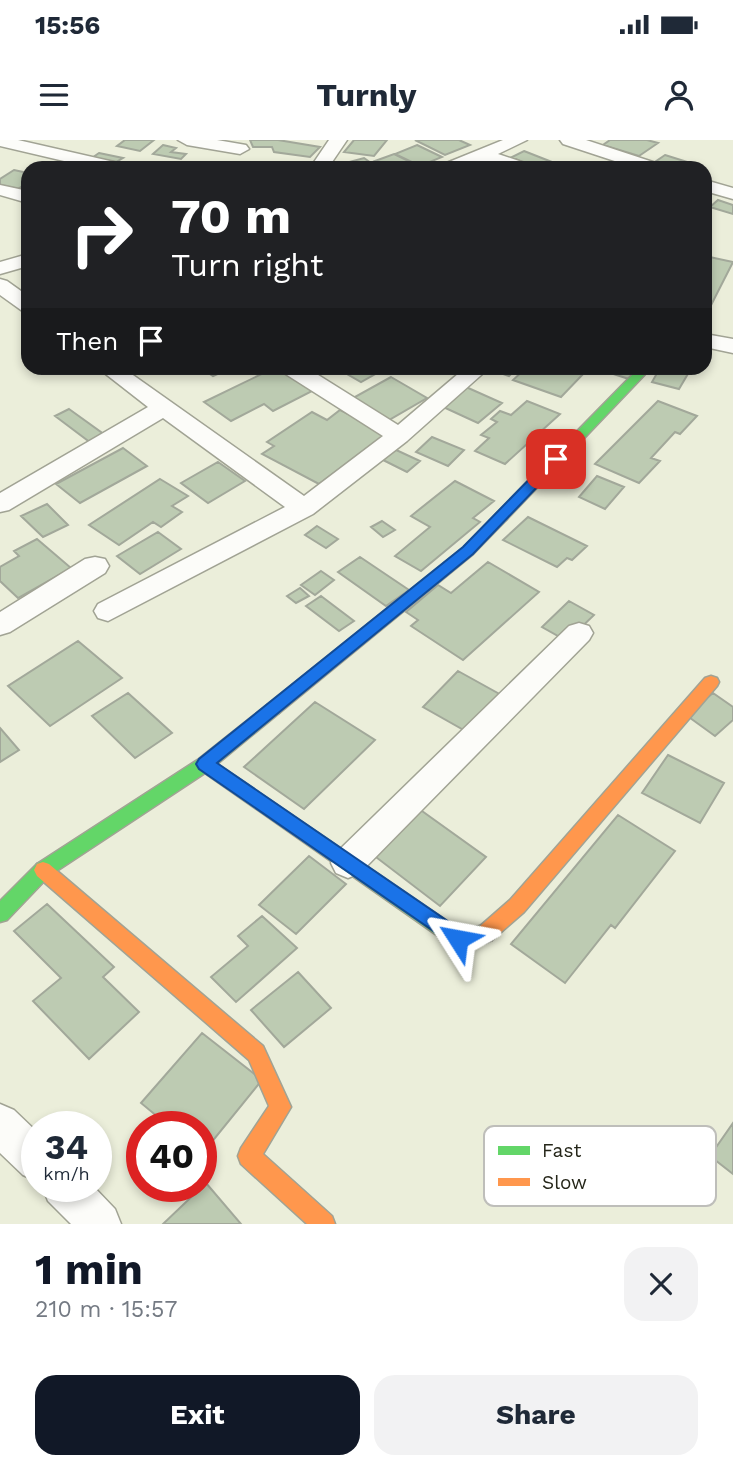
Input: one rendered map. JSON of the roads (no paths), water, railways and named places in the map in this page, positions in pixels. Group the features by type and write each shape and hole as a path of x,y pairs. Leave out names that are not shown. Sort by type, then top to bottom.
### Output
{"street":[{"path":"187,140 238,151"},
{"path":"324,161 338,140"},
{"path":"468,161 519,140"},
{"path":"569,140 632,161"},
{"path":"0,141 35,143 94,161"},
{"path":"483,155 501,161"},
{"path":"712,187 733,194"},
{"path":"0,190 21,195"},
{"path":"0,248 21,251"},
{"path":"0,268 21,262"},
{"path":"0,285 21,301"},
{"path":"712,342 733,346"},
{"path":"118,375 304,508"},
{"path":"311,375 399,436"},
{"path":"108,611 304,508 399,436 470,375"},
{"path":"0,914 43,870 205,764 468,551 638,375"},
{"path":"0,504 163,408"},
{"path":"0,625 95,566"},
{"path":"348,863 579,633"},
{"path":"205,764 458,939 487,934 517,906 711,682"},
{"path":"43,870 256,1054 280,1107 248,1156 324,1224"},
{"path":"0,1124 21,1145"},
{"path":"79,1202 100,1224"}]}
